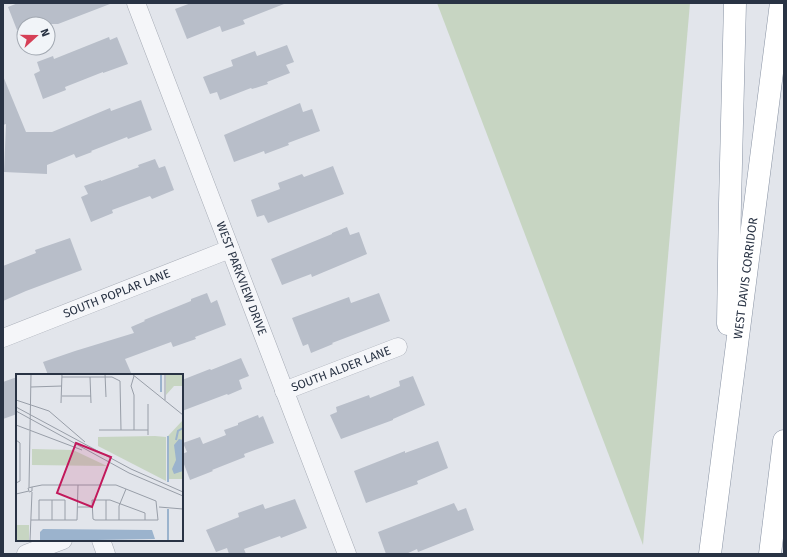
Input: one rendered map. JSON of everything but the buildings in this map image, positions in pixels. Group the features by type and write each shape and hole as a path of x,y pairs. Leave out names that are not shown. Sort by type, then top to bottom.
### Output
{"highway":[{"path":"728,418 730,203 735,3"},
{"name":"WEST DAVIS CORRIDOR","path":"710,554 781,3"},
{"path":"770,554 784,441"}],"street":[{"name":"WEST PARKVIEW DRIVE","path":"136,3 347,554"},
{"name":"SOUTH POPLAR LANE","path":"3,338 230,249"},
{"name":"SOUTH ALDER LANE","path":"284,391 398,347"},
{"path":"26,554 60,541"},
{"path":"101,541 106,554"}],"green space":[{"path":"437,3 690,3 643,545"}]}
